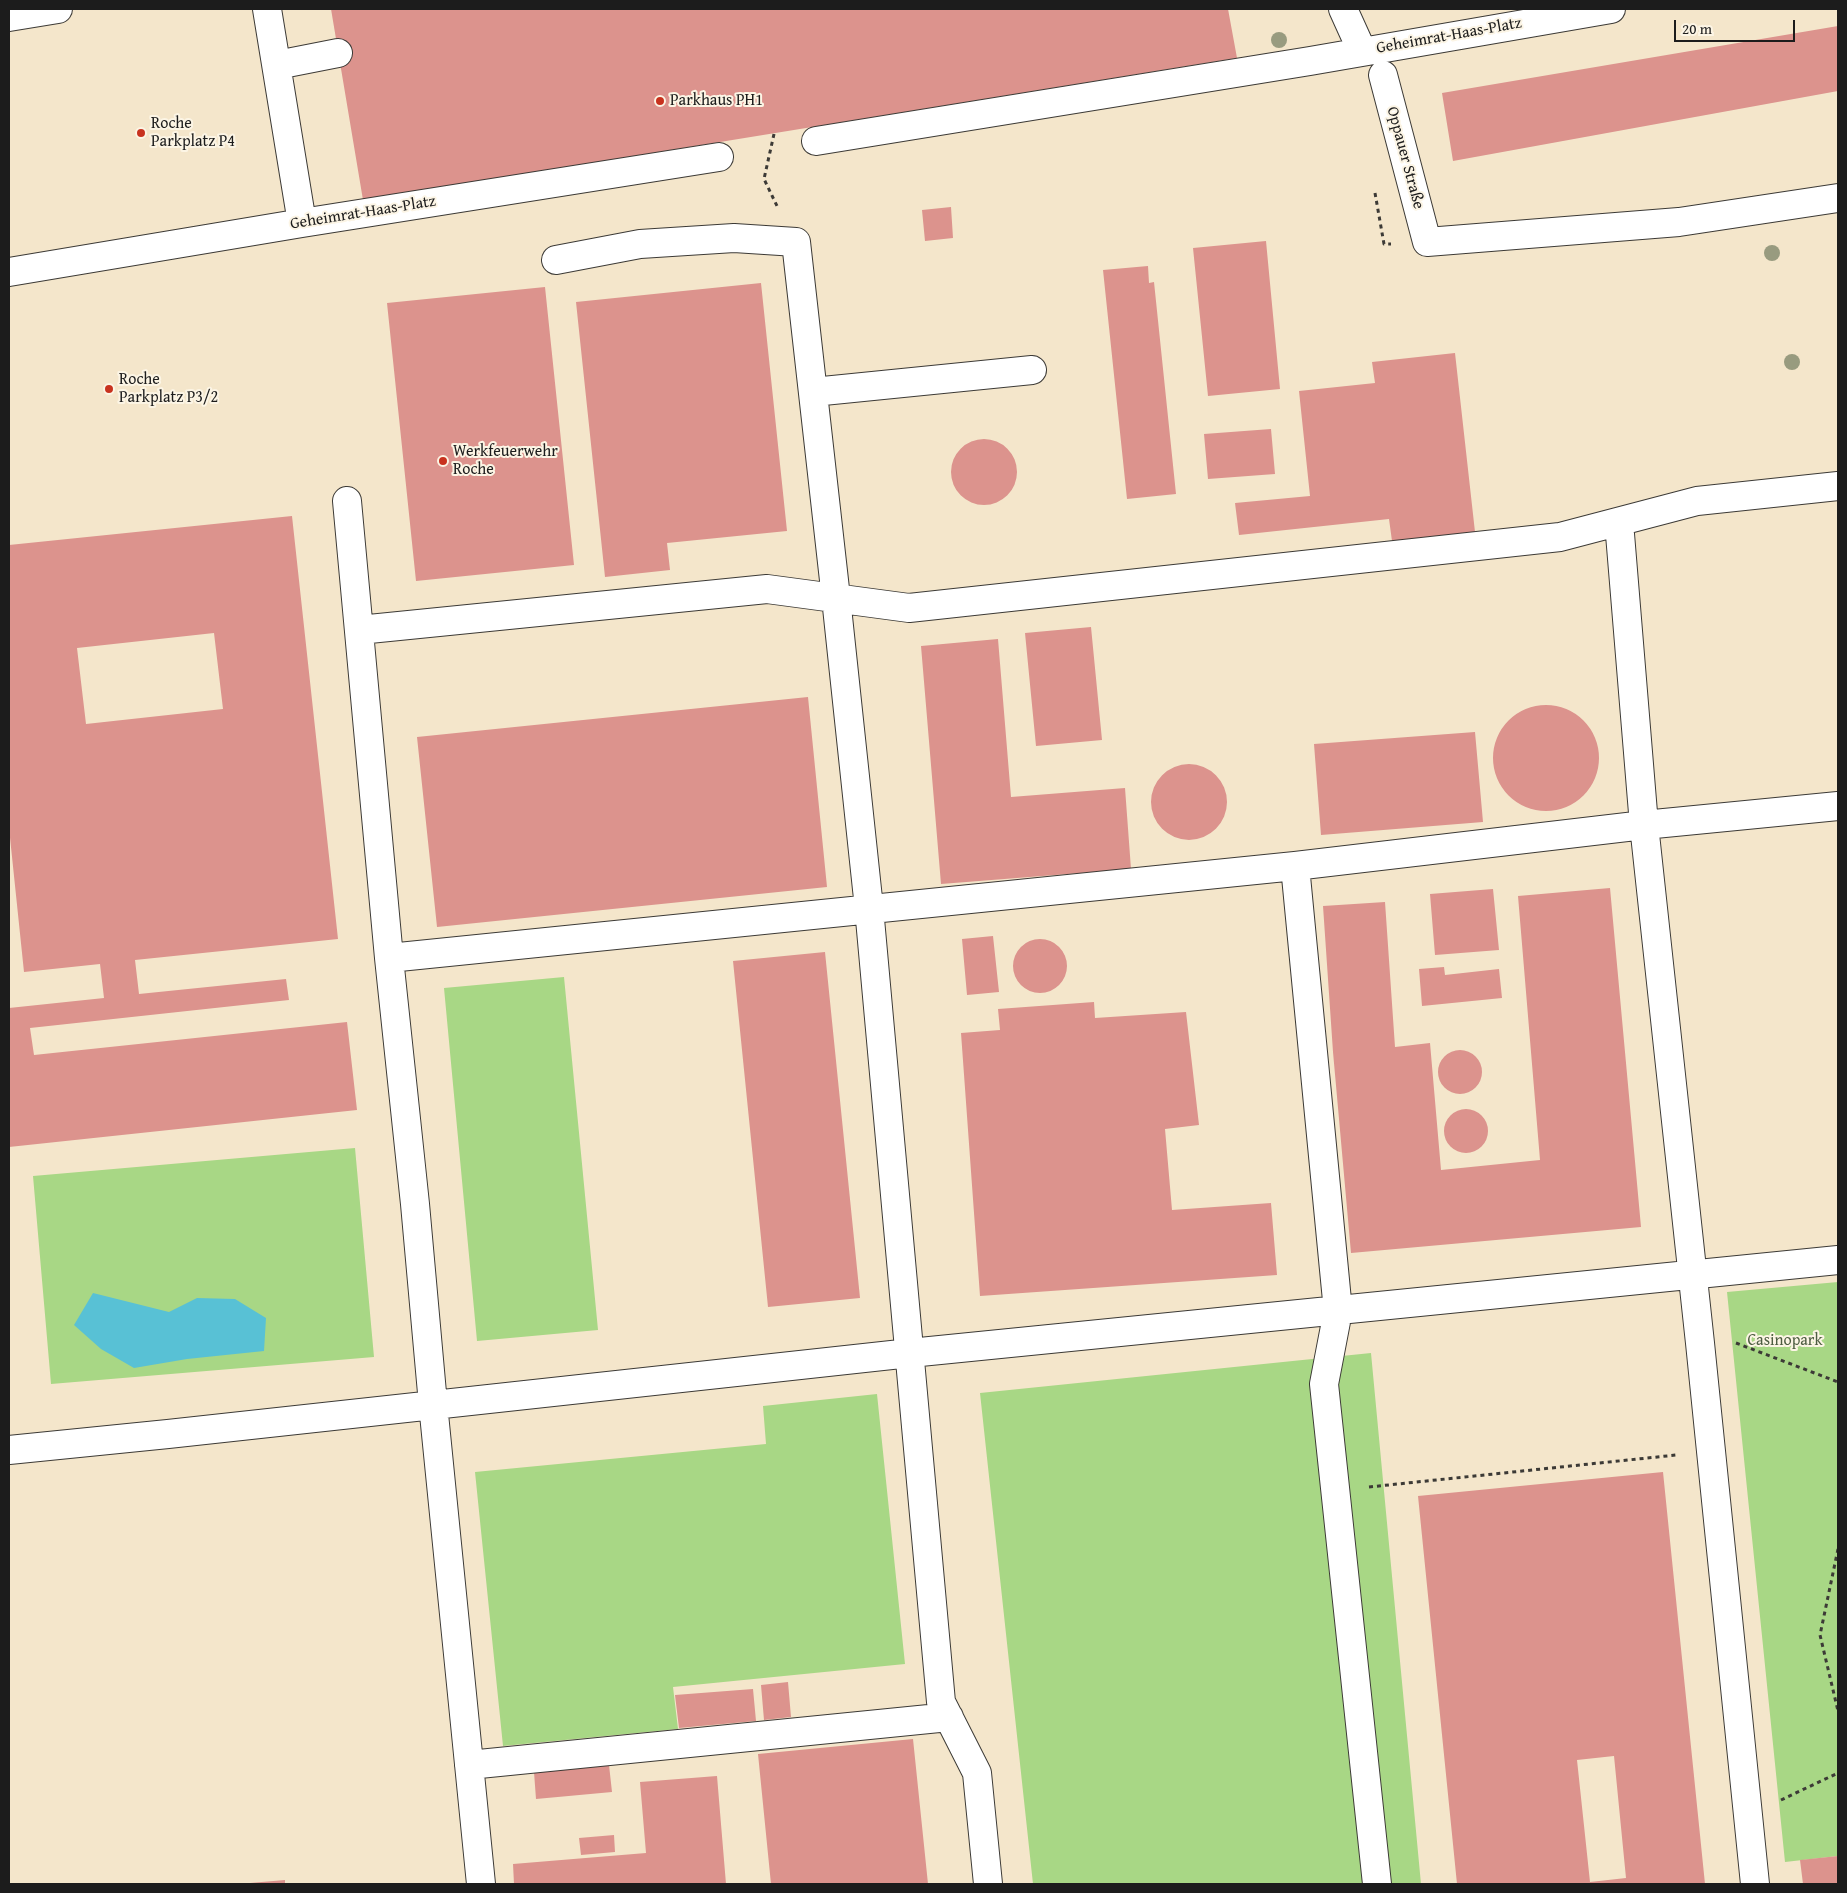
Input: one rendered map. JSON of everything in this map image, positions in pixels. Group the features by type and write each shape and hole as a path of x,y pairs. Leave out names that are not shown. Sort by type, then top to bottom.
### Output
{"street":[{"path":"9,17 58,9"},
{"path":"267,9 302,223"},
{"name":"Geheimrat-Haas-Platz","path":"1343,9 1362,51 1612,9"},
{"path":"816,142 1362,51"},
{"path":"277,65 338,53"},
{"name":"Oppauer Straße","path":"1383,75 1427,242"},
{"name":"Geheimrat-Haas-Platz","path":"9,272 718,157"},
{"path":"1427,242 1680,222 1838,198"},
{"path":"556,260 640,244 734,238 796,242 869,908 941,1702 976,1773 988,1884"},
{"path":"813,392 1032,370"},
{"path":"358,630 767,589 910,608 1560,537 1697,501 1838,486"},
{"path":"347,501 389,958 415,1204 481,1884"},
{"path":"1619,522 1644,825 1712,1451 1755,1884"},
{"path":"389,958 1295,866 1644,825 1838,806"},
{"path":"1295,866 1338,1311 1324,1384 1377,1884"},
{"path":"9,1450 910,1353 1838,1260"},
{"path":"469,1765 949,1717"}],"path":[{"path":"774,134 764,179 796,242"},
{"path":"1374,187 1384,244 1427,242"},
{"path":"1700,1343 1732,1342 1838,1382"},
{"path":"1335,1490 1712,1451"},
{"path":"1838,1549 1820,1635 1838,1711"},
{"path":"1749,1815 1838,1773"}],"green space":[{"path":"564,977 598,1330 477,1341 444,988"},
{"path":"355,1148 374,1357 51,1384 33,1176"},
{"name":"Casinopark","path":"1838,1282 1838,1856 1785,1862 1727,1292"},
{"path":"1371,1353 1421,1884 1033,1884 980,1393"},
{"path":"877,1394 905,1664 673,1687 678,1729 503,1746 475,1472 766,1444 763,1406"}],"water":[{"path":"93,1293 169,1312 197,1298 235,1299 266,1318 264,1351 187,1359 134,1368 101,1349 74,1325"}],"building":[{"name":"Parkhaus PH1","path":"331,9 1228,9 1237,58 363,200"},
{"path":"1838,26 1838,91 1453,161 1442,93"},
{"path":"951,207 953,238 925,241 922,210"},
{"path":"1266,241 1280,389 1208,396 1193,248"},
{"path":"1148,266 1149,283 1154,282 1176,494 1127,499 1103,270"},
{"path":"761,283 787,531 667,543 670,570 605,577 576,302"},
{"path":"545,287 574,565 416,581 387,303"},
{"path":"1455,353 1475,532 1392,541 1389,519 1239,535 1235,503 1310,496 1299,391 1375,383 1372,362"},
{"path":"1271,429 1275,474 1208,479 1204,434"},
{"path":"984,439 996,442 1007,449 1014,460 1017,472 1014,484 1007,495 996,502 984,505 972,502 961,495 954,484 951,472 954,460 961,449 972,442"},
{"path":"292,516 338,939 135,960 139,994 286,979 289,1000 30,1028 34,1055 347,1022 357,1110 9,1147 9,1008 104,998 100,964 24,972 9,828 9,545","holes":["214,633 223,709 86,724 77,648"]},
{"path":"1091,627 1102,740 1036,746 1025,633"},
{"path":"998,639 1011,797 1125,788 1131,869 941,884 921,646"},
{"path":"808,697 827,887 437,927 417,737"},
{"path":"1546,705 1566,709 1584,720 1595,738 1599,758 1595,778 1584,796 1566,807 1546,811 1526,807 1508,796 1497,778 1493,758 1497,738 1508,720 1526,709"},
{"path":"1475,732 1483,822 1321,835 1314,744"},
{"path":"1182,764 1196,764 1210,770 1221,781 1227,795 1224,817 1216,829 1196,840 1182,840 1168,834 1157,823 1151,809 1151,795 1157,781 1168,770"},
{"path":"1610,888 1641,1227 1351,1253 1333,1052 1323,906 1385,902 1395,1047 1430,1043 1441,1170 1540,1160 1518,896"},
{"path":"1493,889 1499,950 1435,955 1430,894"},
{"path":"993,936 999,992 967,995 962,939"},
{"path":"1040,939 1050,941 1059,947 1065,956 1067,966 1065,976 1059,985 1050,991 1040,993 1030,991 1021,985 1015,976 1013,966 1015,956 1021,947 1030,941"},
{"path":"825,952 860,1298 768,1307 733,961"},
{"path":"1444,967 1445,975 1499,969 1502,998 1422,1006 1419,969"},
{"path":"1094,1002 1095,1018 1186,1012 1199,1125 1165,1129 1172,1210 1271,1203 1277,1275 980,1296 961,1033 1000,1030 998,1009"},
{"path":"1460,1050 1472,1054 1478,1060 1482,1072 1478,1084 1472,1090 1460,1094 1448,1090 1442,1084 1438,1072 1442,1060 1448,1054"},
{"path":"1466,1109 1478,1113 1484,1119 1488,1131 1484,1143 1478,1149 1466,1153 1454,1149 1448,1143 1444,1131 1448,1119 1454,1113"},
{"path":"1663,1472 1705,1884 1457,1884 1418,1496","holes":["1614,1756 1626,1878 1590,1882 1577,1760"]},
{"path":"788,1682 791,1717 764,1720 761,1685"},
{"path":"753,1689 756,1721 679,1728 675,1695"},
{"path":"913,1739 928,1884 771,1884 758,1754"},
{"path":"609,1765 612,1792 536,1799 534,1772"},
{"path":"717,1776 726,1884 514,1884 513,1864 646,1853 640,1782"},
{"path":"614,1835 615,1852 581,1855 579,1838"},
{"path":"1838,1856 1838,1884 1803,1884 1800,1860"},
{"path":"285,1880 285,1884 250,1884 250,1883"}],"place":[{"name":"Parkhaus PH1","path":"660,101"},
{"name":"Roche Parkplatz P4","path":"141,133"},
{"name":"Roche Parkplatz P3/2","path":"109,389"},
{"name":"Werkfeuerwehr Roche","path":"443,461"}]}
